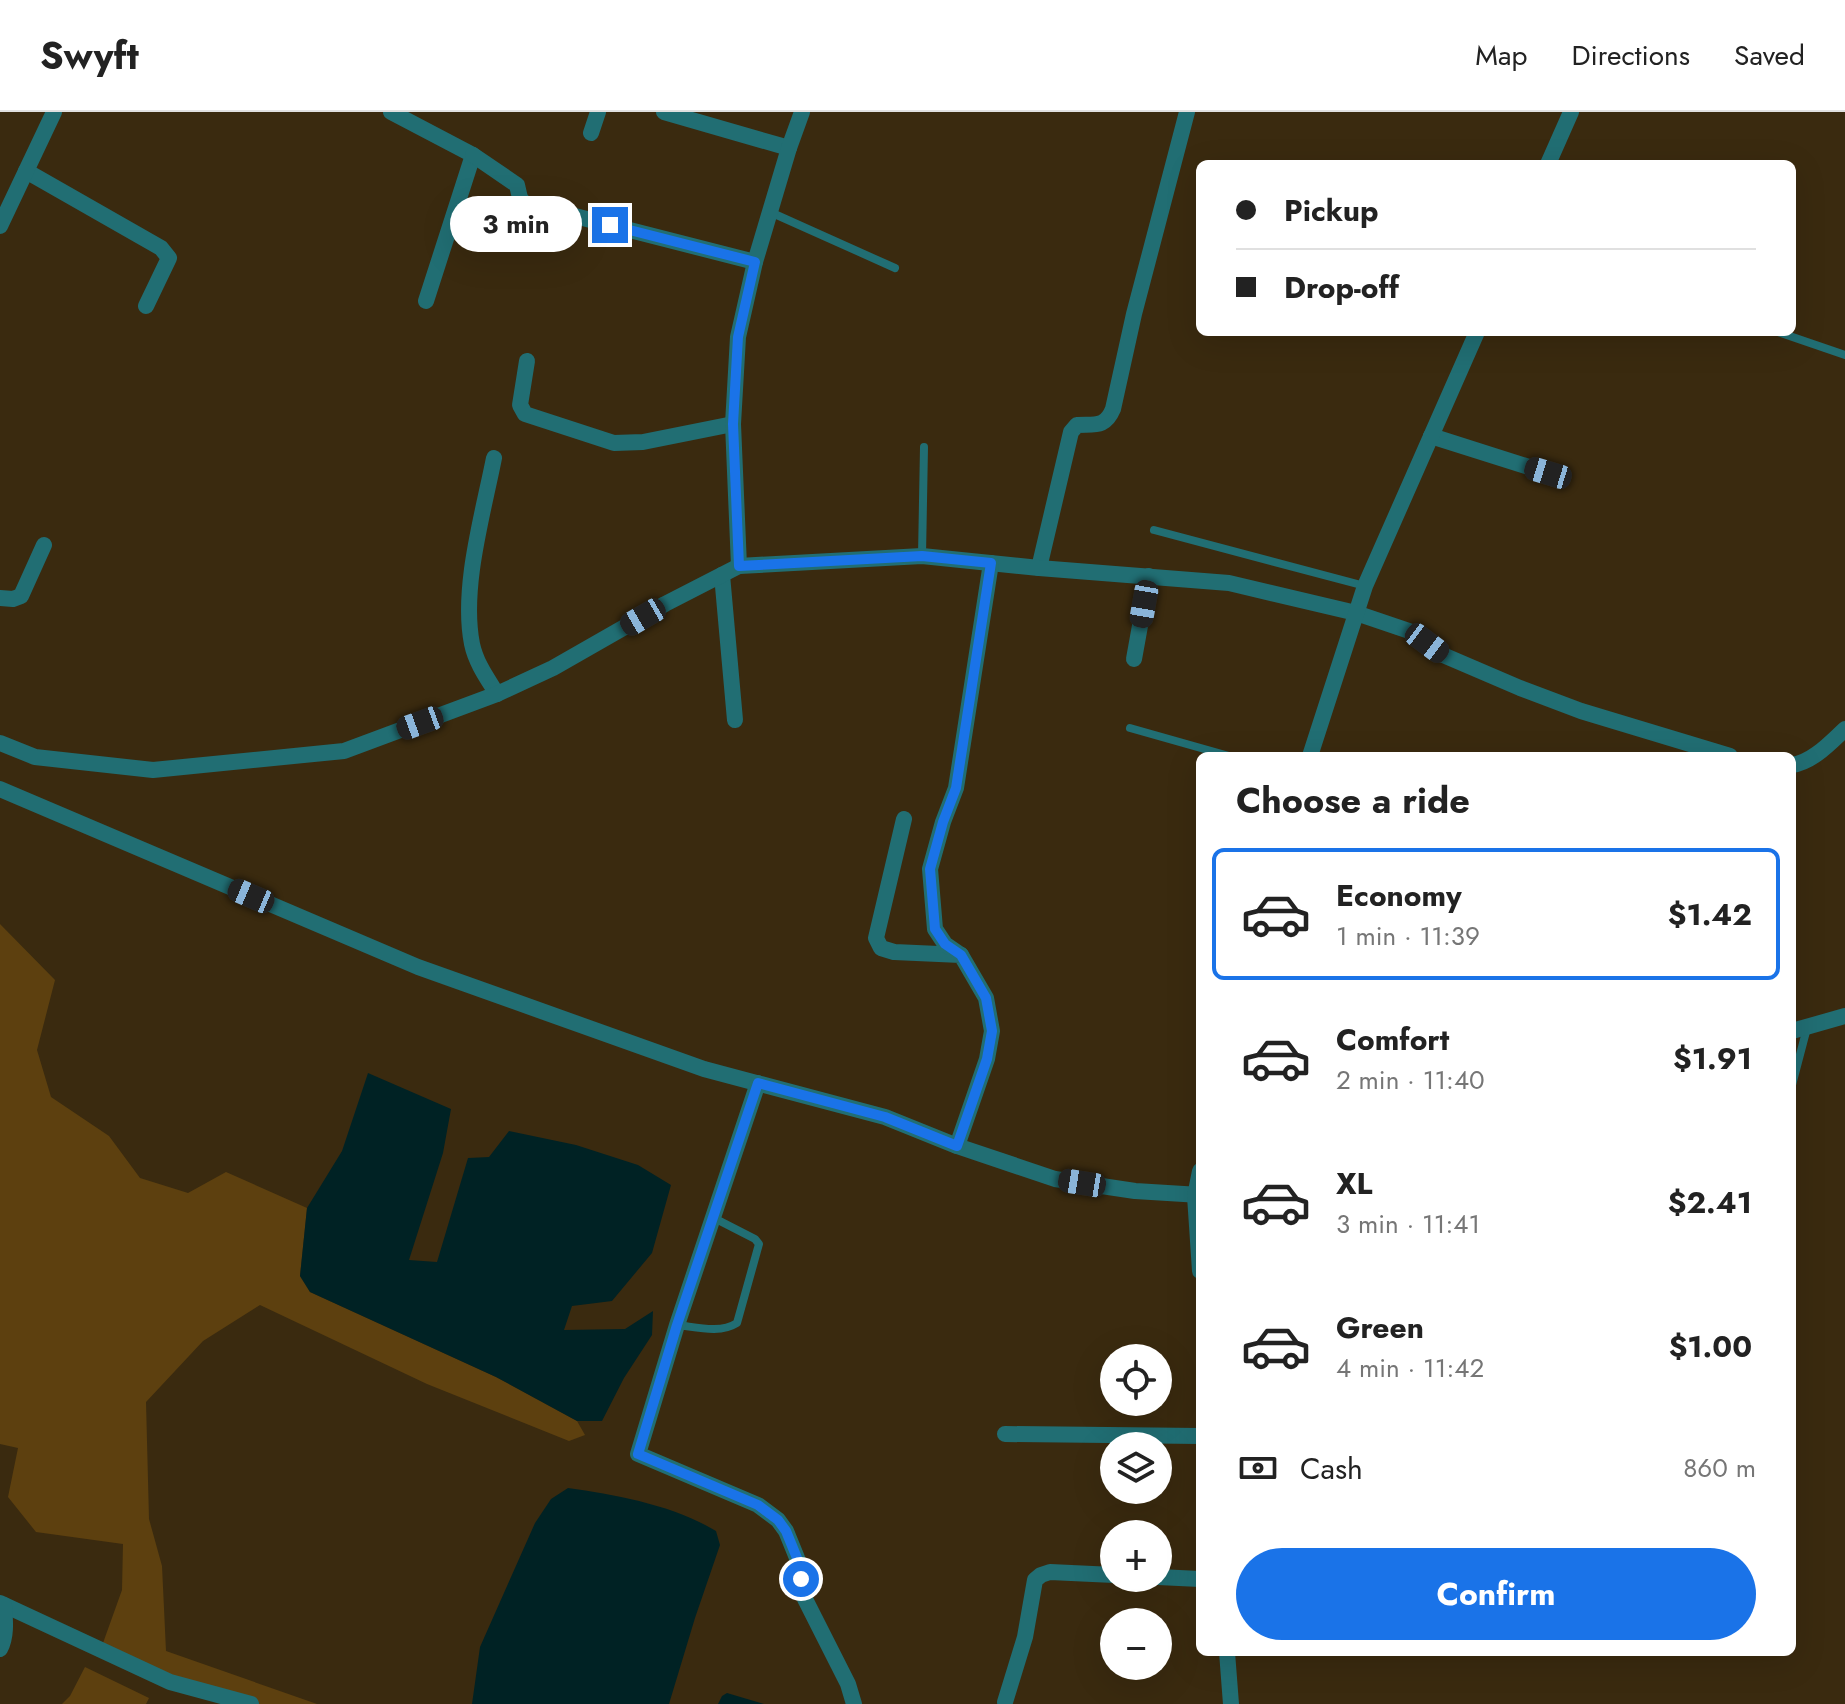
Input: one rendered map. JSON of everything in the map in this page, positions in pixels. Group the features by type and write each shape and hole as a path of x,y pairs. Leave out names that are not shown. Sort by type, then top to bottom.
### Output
{"street":[{"path":"0,226 54,112"},
{"path":"391,112 473,155 517,185 524,203 755,262"},
{"path":"591,133 598,112"},
{"path":"664,112 789,148"},
{"path":"739,566 733,424 738,337 755,262 802,112"},
{"path":"1039,568 1071,432 1077,425 1100,424 1109,419 1113,409 1134,314 1187,112"},
{"path":"1550,160 1571,112"},
{"path":"426,301 473,155"},
{"path":"26,171 166,253 169,258 165,269 146,306"},
{"path":"1311,752 1365,586 1475,336"},
{"path":"527,361 520,405 525,414 614,443 643,442 733,424"},
{"path":"1431,436 1548,473"},
{"path":"494,458 469,600 472,644 480,667 497,694"},
{"path":"0,598 21,596 44,545"},
{"path":"0,743 35,757 153,770 344,751 497,694 553,668 739,566 922,556 1229,583 1356,613 1412,632 1443,655 1520,688 1581,711 1717,752"},
{"path":"957,1146 987,1059 992,1031 986,998 961,955 945,944 935,929 930,869 956,788 991,563"},
{"path":"722,575 735,720"},
{"path":"1134,659 1149,576"},
{"path":"1796,764 1825,748 1845,729"},
{"path":"0,789 418,967 704,1069 885,1117 957,1146 1055,1179 1196,1196"},
{"path":"904,819 876,938 881,948 894,952 961,955"},
{"path":"1800,1029 1845,1016"},
{"path":"758,1083 677,1325 638,1454 758,1505 778,1520 797,1558 805,1599 848,1684 854,1704"},
{"path":"1005,1434 1196,1436"},
{"path":"1005,1702 1025,1637 1035,1580 1050,1572 1100,1574"},
{"path":"1172,1578 1196,1579"},
{"path":"0,1649 5,1626 2,1604"},
{"path":"2,1604 170,1682 251,1704"},
{"path":"1227,1656 1231,1704"}],"lane":[{"path":"770,212 895,268"},
{"path":"1790,336 1845,355"},
{"path":"922,556 924,447"},
{"path":"1154,530 1365,586"},
{"path":"1130,728 1215,752"},
{"path":"1796,1057 1800,1029"},
{"path":"677,1325 721,1329 737,1323 759,1244 713,1217"}],"shaded area":[{"path":"0,924 55,980 37,1050 51,1097 109,1136 140,1178 188,1193 226,1172 307,1208 300,1276 310,1292 496,1377 577,1421 585,1435 569,1441 427,1384 260,1305 203,1341 146,1402 149,1519 162,1566 166,1651 317,1704 251,1704 155,1672 103,1643 122,1590 123,1544 36,1532 8,1497 18,1448 0,1444"},
{"path":"85,1667 149,1698 146,1704 62,1704 70,1696"}],"water":[{"path":"368,1073 451,1109 443,1153 409,1260 437,1262 468,1158 489,1157 509,1131 576,1145 638,1165 671,1185 652,1253 612,1301 572,1306 564,1330 625,1329 653,1311 652,1335 624,1378 602,1421 577,1421 496,1377 310,1292 300,1276 307,1208 342,1151"},
{"path":"568,1488 663,1508 716,1531 720,1545 669,1704 472,1704 480,1647 535,1523 551,1499"},
{"path":"727,1693 764,1704 718,1704"}],"route":[{"path":"610,225 755,262 738,337 733,424 739,566 922,556 991,563 956,788 930,869 935,929 945,944 961,955 986,998 992,1031 987,1059 957,1146 885,1117 758,1083 677,1325 638,1454 758,1505 778,1520 797,1558 801,1579"}]}
